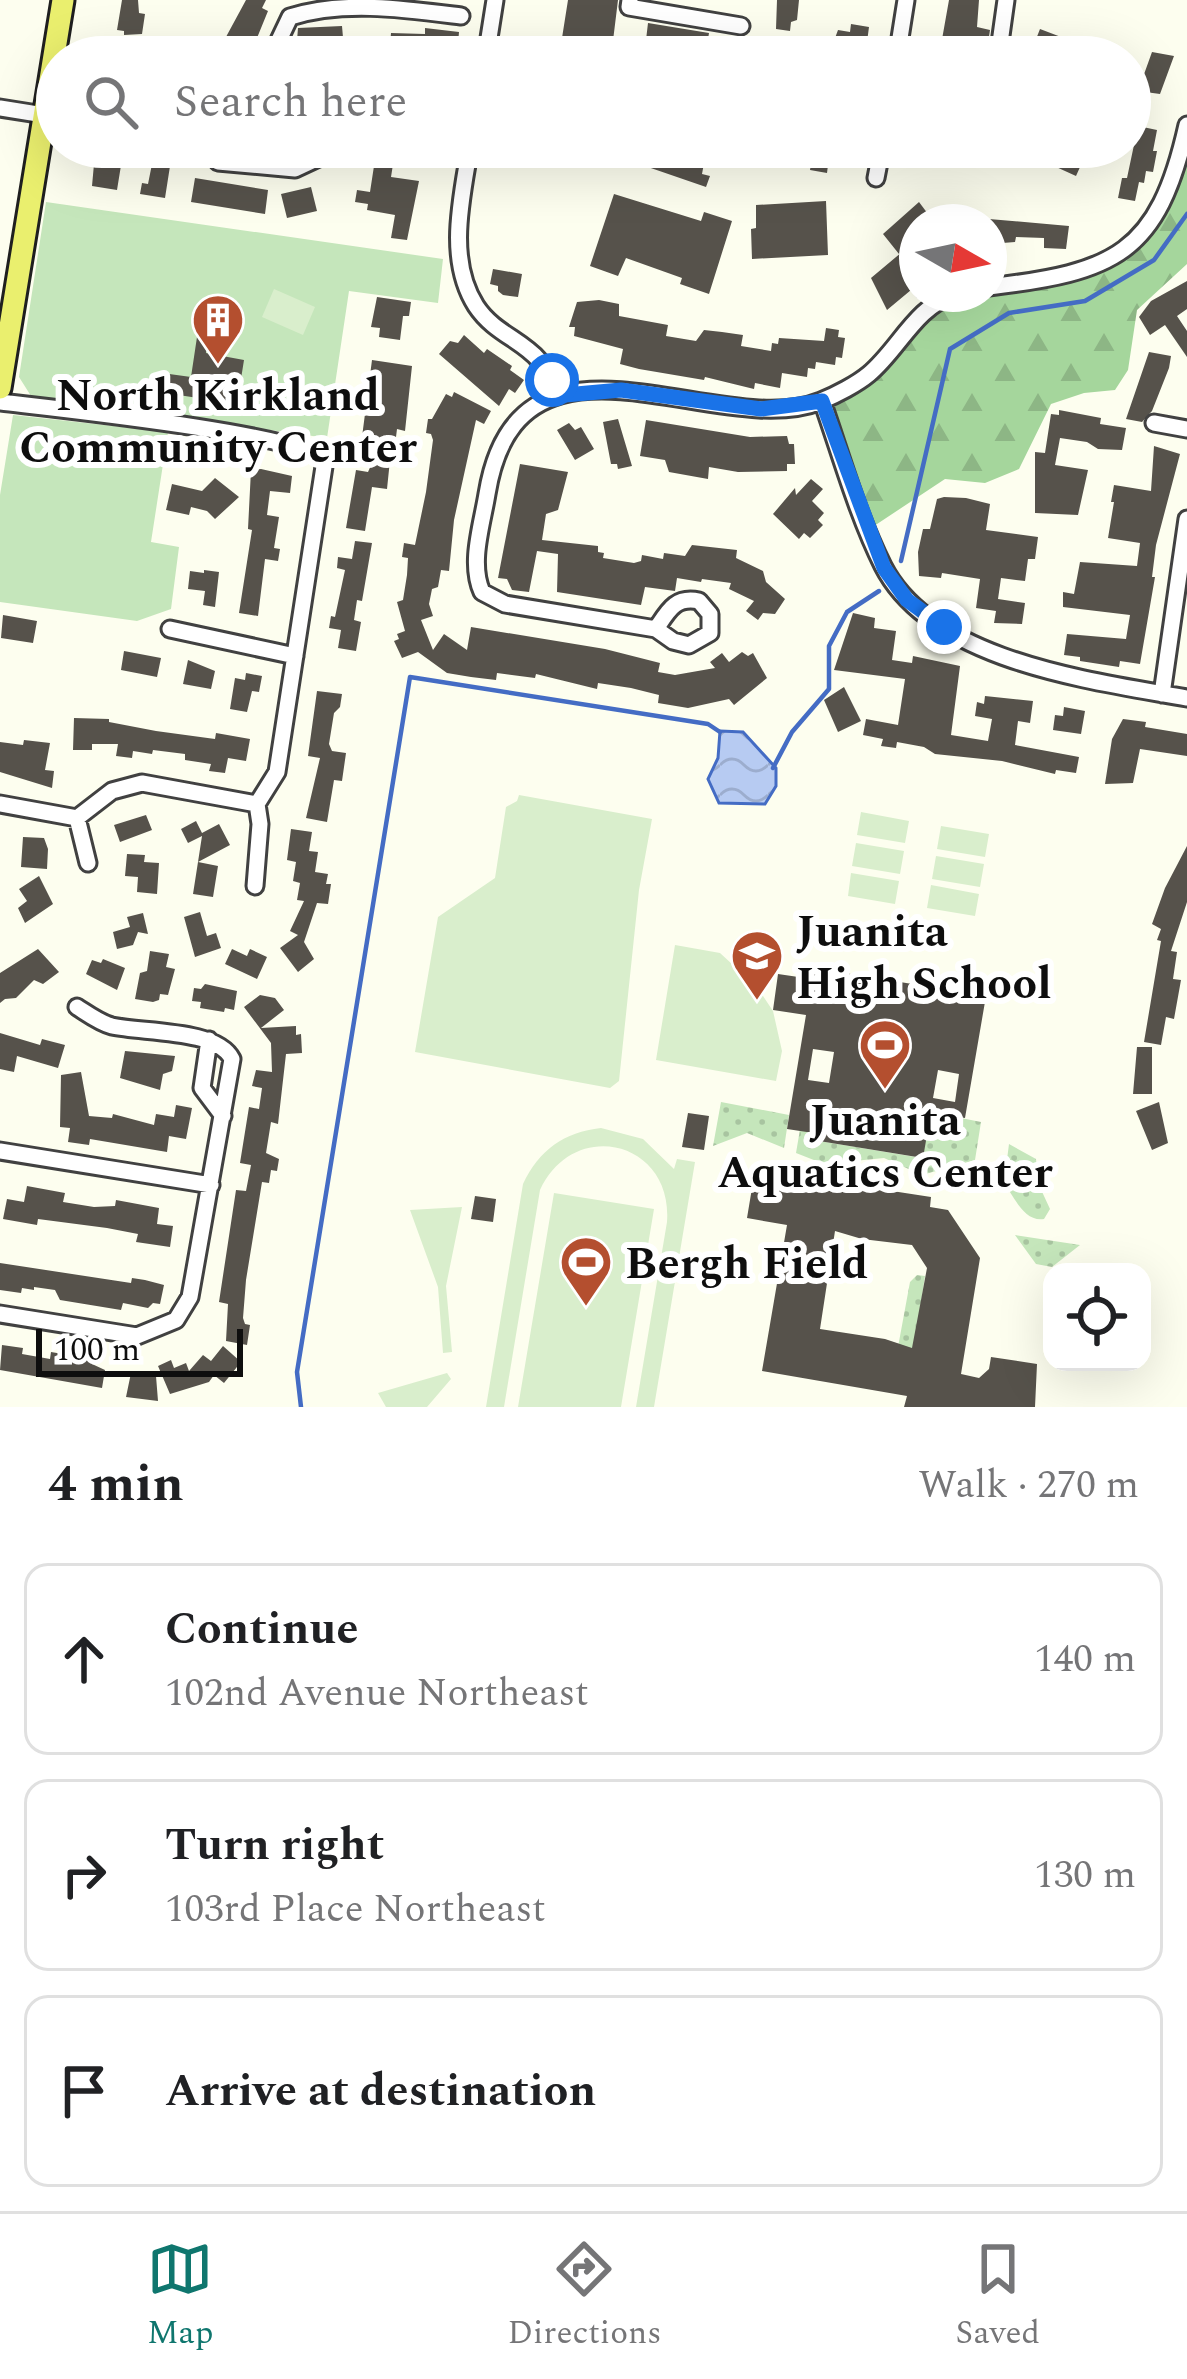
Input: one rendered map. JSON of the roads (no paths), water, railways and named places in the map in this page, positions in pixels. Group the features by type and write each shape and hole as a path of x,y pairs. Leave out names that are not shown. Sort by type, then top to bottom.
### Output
{"main road":[{"path":"57,36 63,0"},
{"path":"0,388 8,279 36,151"}],"street":[{"path":"489,36 495,0"},
{"path":"630,0 629,7 741,26"},
{"path":"900,36 906,0"},
{"path":"1001,36 1006,0"},
{"path":"278,36 290,17 357,2 461,16"},
{"path":"0,108 36,114"},
{"path":"1007,284 1097,268 1129,250 1157,212 1176,172 1187,125"},
{"path":"468,168 458,228 464,278 476,306 492,323 540,358 552,380 554,396"},
{"path":"876,178 878,168"},
{"path":"656,629 489,598 482,592 475,570 491,470 509,431 554,396 621,390 761,409 822,401 869,374 910,325 929,312"},
{"path":"822,401 884,568 907,600 944,627 1023,663 1083,680 1187,698"},
{"path":"0,402 231,434 308,448 325,460 277,772 257,804 255,886"},
{"path":"1154,423 1187,429"},
{"path":"1162,694 1187,519"},
{"path":"170,629 295,656"},
{"path":"0,804 77,818 112,791 142,783 257,804"},
{"path":"77,818 88,863"},
{"path":"0,1314 136,1336 176,1320 190,1297 232,1059 227,1048 209,1040 107,1025 77,1007"},
{"path":"209,1040 202,1088 223,1116"},
{"path":"0,1151 211,1185"}],"water":[{"path":"720,731 743,732 776,768 776,786 765,804 719,803 708,779 718,758"}],"waterway":[{"path":"901,561 950,349 1009,313 1085,301 1154,260 1187,214"},
{"path":"773,768 792,732 829,689 829,646 847,612 879,591"},
{"path":"301,1407 297,1372 410,677 708,724 720,732"}],"place":[{"name":"North Kirkland Community Center","path":"218,366"},
{"name":"Juanita High School","path":"757,1002"},
{"name":"Juanita Aquatics Center","path":"885,1091"},
{"name":"Bergh Field","path":"586,1308"}]}
